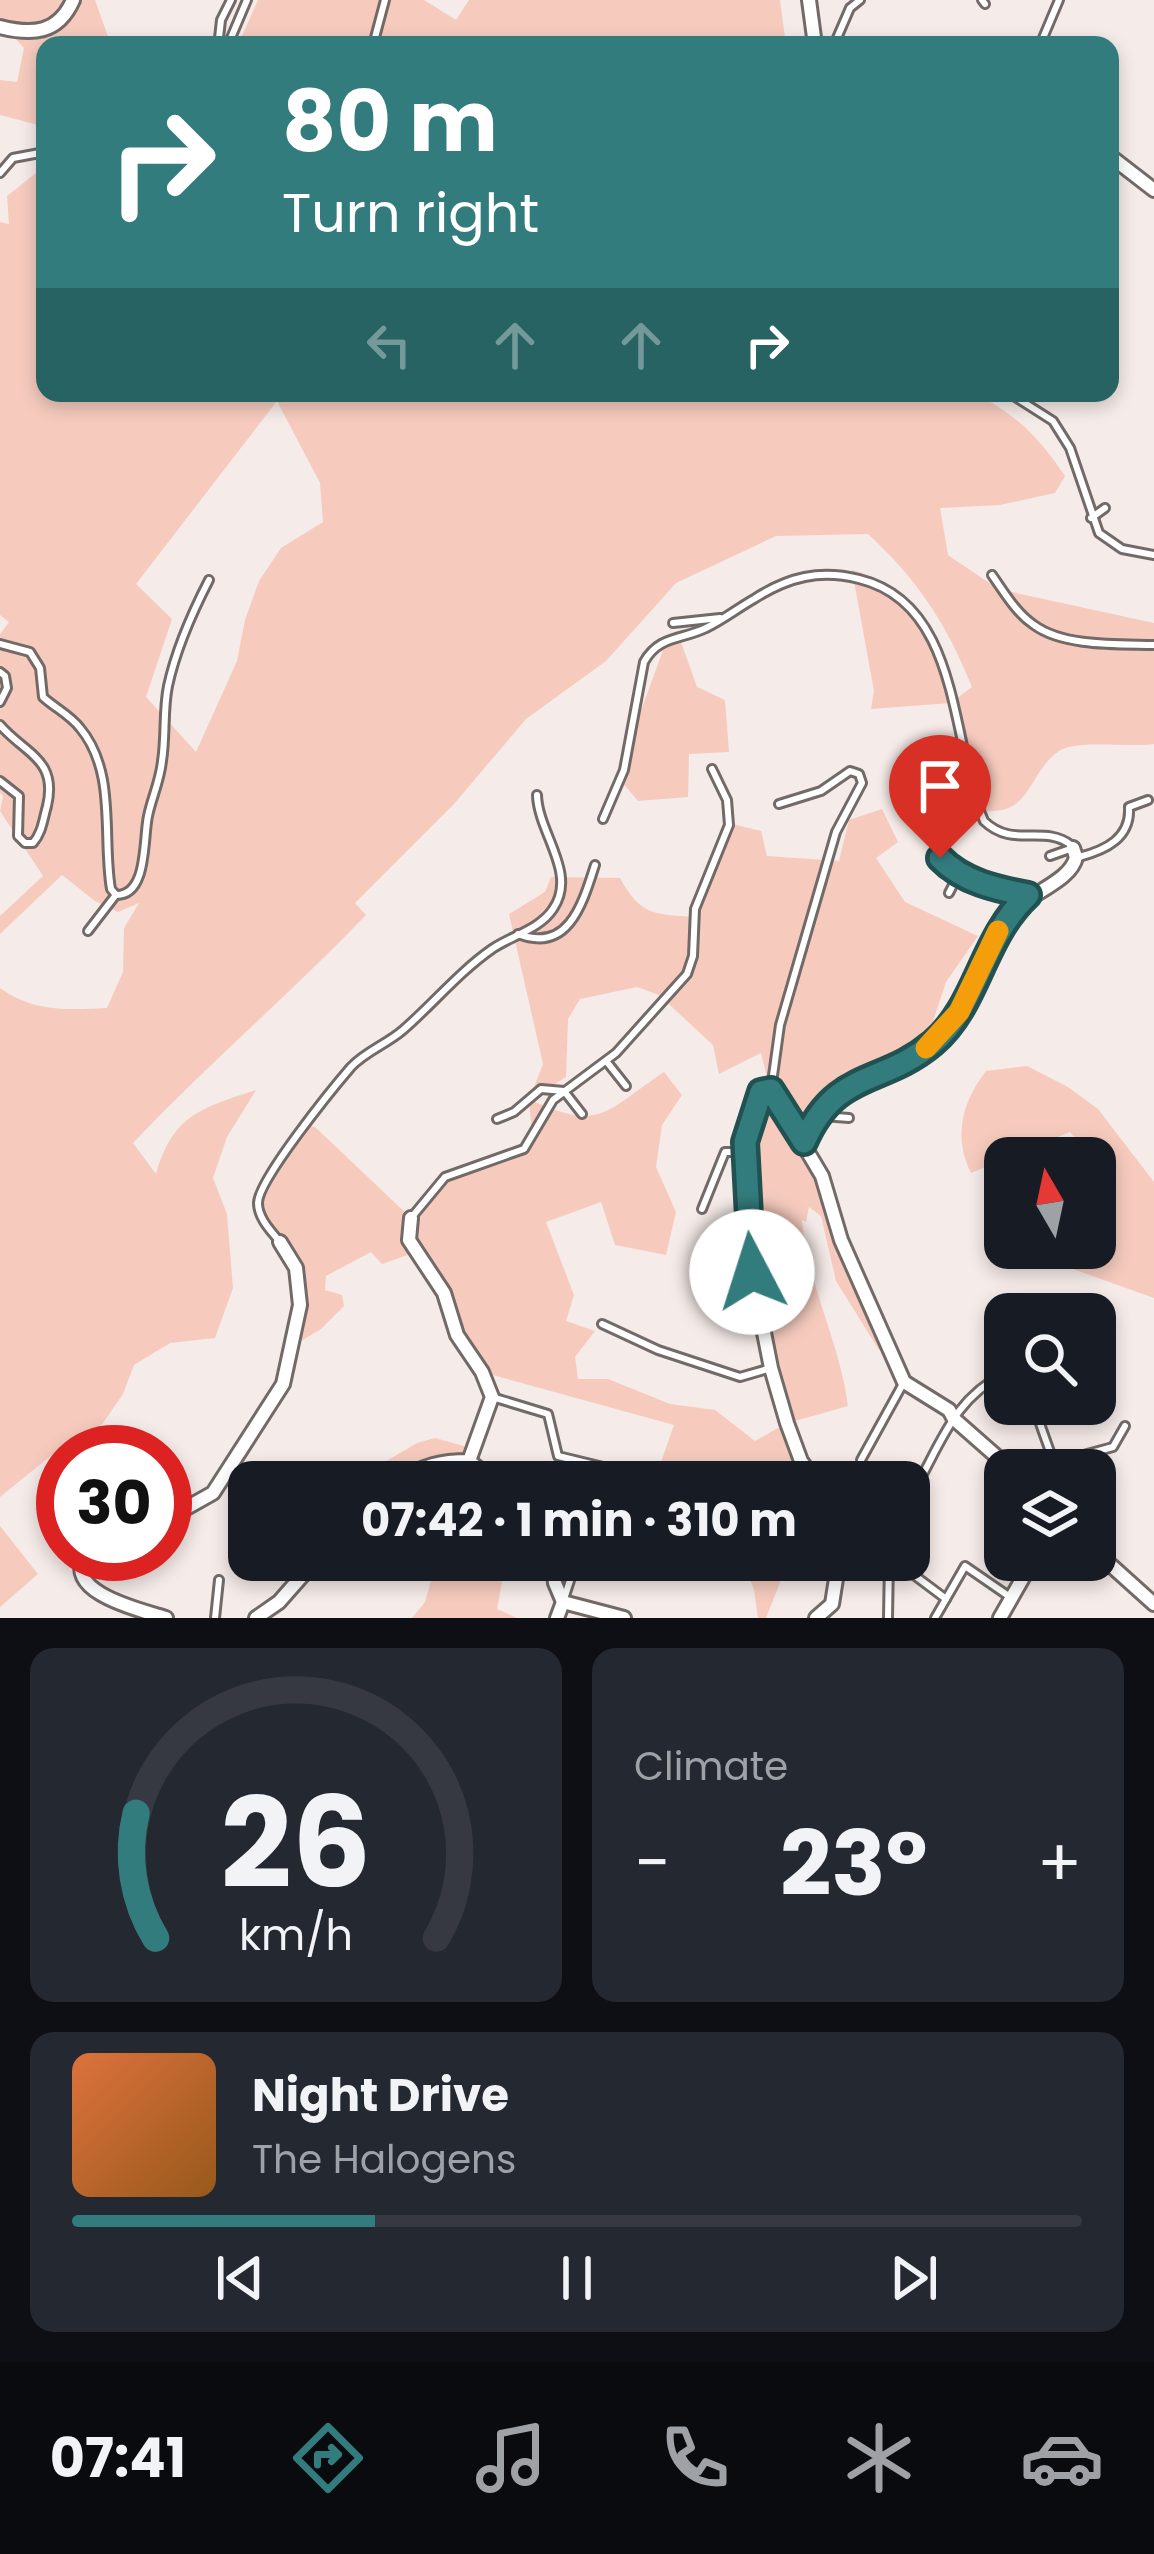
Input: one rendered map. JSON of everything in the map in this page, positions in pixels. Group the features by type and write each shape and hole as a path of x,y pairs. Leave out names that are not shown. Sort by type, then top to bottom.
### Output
{"street":[{"path":"0,27 29,34 45,31 67,13 73,0"},
{"path":"809,0 814,36"},
{"path":"1119,164 1154,190"},
{"path":"804,1142 817,1115 835,1095 915,1055 947,1029 999,929 1028,895 1068,874 1075,853"},
{"path":"801,1461 770,1368 752,1272 745,1142 761,1092 771,1090 822,1176 859,1286 904,1382 949,1409 988,1449"},
{"path":"411,1218 409,1240 444,1293 457,1334 492,1397 469,1461"},
{"path":"192,1505 213,1493 283,1384 300,1305 296,1268 280,1242"},
{"path":"1116,1570 1154,1604"},
{"path":"85,1581 92,1590 166,1618"},
{"path":"256,1618 298,1581"},
{"path":"555,1581 563,1602 557,1618"},
{"path":"818,1617 832,1604 836,1581"},
{"path":"1000,1618 1021,1581"},
{"path":"563,1602 623,1618"}],"lane":[{"path":"219,36 231,0"},
{"path":"232,36 248,0"},
{"path":"375,36 385,0"},
{"path":"838,36 850,8 860,0"},
{"path":"1044,36 1062,0"},
{"path":"0,173 13,158 36,154"},
{"path":"1025,402 1061,434 1077,464 1091,518 1110,544 1154,555"},
{"path":"1091,518 1105,508"},
{"path":"604,819 625,770 644,662 650,651 666,639 724,618 785,581 826,573 878,584 922,620 938,655 984,821 995,831 1014,837 1055,836 1075,853"},
{"path":"992,575 1037,628 1062,637 1154,644"},
{"path":"88,931 116,895 130,893 139,877 148,810 162,765 167,690 209,580"},
{"path":"673,623 724,618"},
{"path":"0,644 30,652 36,659 43,697 80,728 92,745 102,780 107,870 116,895"},
{"path":"0,672 7,688 0,703"},
{"path":"0,725 38,759 51,785 40,834 33,843 18,836 19,796 0,781"},
{"path":"952,751 975,788"},
{"path":"411,1218 445,1177 524,1149 553,1100 607,1062 687,974 693,956 695,909 729,825 727,800 712,769"},
{"path":"771,1090 780,1025 828,858 843,813 862,783 859,774 850,771 820,791 778,804"},
{"path":"280,1242 260,1216 257,1200 267,1177 326,1098 366,1054 400,1033 476,962 553,910 561,871 543,826 537,795"},
{"path":"1050,856 1112,844 1125,832 1130,808 1148,800"},
{"path":"940,858 984,885 1028,895"},
{"path":"518,934 538,939 564,931 579,911 595,865"},
{"path":"949,893 959,873"},
{"path":"607,1062 626,1086"},
{"path":"497,1119 514,1112 541,1089 564,1091 582,1114"},
{"path":"817,1115 849,1118"},
{"path":"702,1209 725,1152 739,1152 744,1169"},
{"path":"602,1324 658,1350 740,1377 770,1368"},
{"path":"861,1460 904,1382"},
{"path":"930,1462 974,1390 984,1385"},
{"path":"492,1397 548,1414 559,1456 579,1461"},
{"path":"1105,1449 1113,1447 1125,1426"},
{"path":"935,1618 965,1566 1012,1598"},
{"path":"214,1618 219,1580"},
{"path":"563,1602 570,1581"},
{"path":"888,1618 891,1581"},
{"path":"922,1581 946,1598"}],"shaded area":[{"path":"0,0 95,0 108,36 36,36 36,124 0,115 0,80 17,82 24,48 0,22"},
{"path":"258,0 424,0 456,20 469,0 780,0 785,36 242,36"},
{"path":"36,173 36,402 276,402 136,584 172,619 146,697 196,752 237,661 259,581 281,548 323,522 320,483 278,402 988,402 1025,427 1065,476 1055,493 1000,505 940,508 948,555 998,589 1154,623 1154,744 1067,747 1049,760 1020,800 998,811 982,810 962,777 951,703 871,709 874,691 852,570 891,589 906,604 929,641 952,702 972,687 929,604 868,534 776,536 676,583 606,661 526,719 454,804 355,903 366,915 133,1143 156,1174 181,1126 205,1109 256,1090 227,1137 213,1178 227,1214 233,1288 215,1338 170,1343 134,1365 123,1394 102,1425 36,1425 36,1468 0,1497 0,988 38,1005 107,1008 123,972 124,928 139,903 118,912 62,875 0,934 0,916 43,876 0,811 0,634 9,622 0,615 0,222 9,224 7,196"},
{"path":"677,631 697,687 725,700 729,752 689,754 688,797 638,801 617,776 665,645"},
{"path":"882,809 898,842 876,858 905,902 978,936 946,982 925,1045 842,1087 804,1141 889,1345 879,1350 836,1281 821,1216 809,1207 806,1222 802,1220 805,1244 848,1406 788,1423 806,1461 661,1461 674,1425 482,1372 457,1335 444,1292 416,1252 382,1264 371,1252 326,1276 325,1290 342,1295 344,1306 321,1329 291,1347 299,1300 296,1271 261,1217 259,1197 272,1169 307,1126 315,1127 411,1218 447,1179 503,1156 532,1132 529,1100 543,1064 509,914 545,892 551,877 620,878 635,900 650,911 695,917 728,823 761,831 767,856 839,861 849,820","holes":["637,987 659,995 713,1045 719,1074 761,1053 770,1089 753,1111 746,1173 762,1312 787,1423 755,1441 715,1410 670,1404 608,1379 578,1379 575,1357 595,1331 566,1321 574,1295 546,1222 601,1202 615,1245 666,1255 676,1212 656,1167 662,1125 682,1095 664,1072 614,1107 588,1116 530,1100 566,1077 568,1019 580,999"]},
{"path":"1027,1066 1068,1087 1098,1109 1154,1182 1154,1298 1073,1269 1116,1269 1116,1137 1075,1137 1070,1132 1058,1137 984,1137 984,1168 971,1173 962,1146 963,1120 986,1071"},
{"path":"435,1438 474,1449 469,1461 387,1461"},
{"path":"0,1526 36,1576 0,1607"},
{"path":"431,1581 502,1581 497,1609 517,1618 412,1618 425,1602"},
{"path":"751,1581 781,1581 766,1618 758,1618"}],"slow traffic":[{"path":"926,1048 959,1012 998,931"}],"route":[{"path":"752,1272 745,1142 761,1092 771,1090 778,1098 804,1142 814,1120 835,1095 900,1064 947,1029 999,929 1028,895 984,885 940,858"}]}
